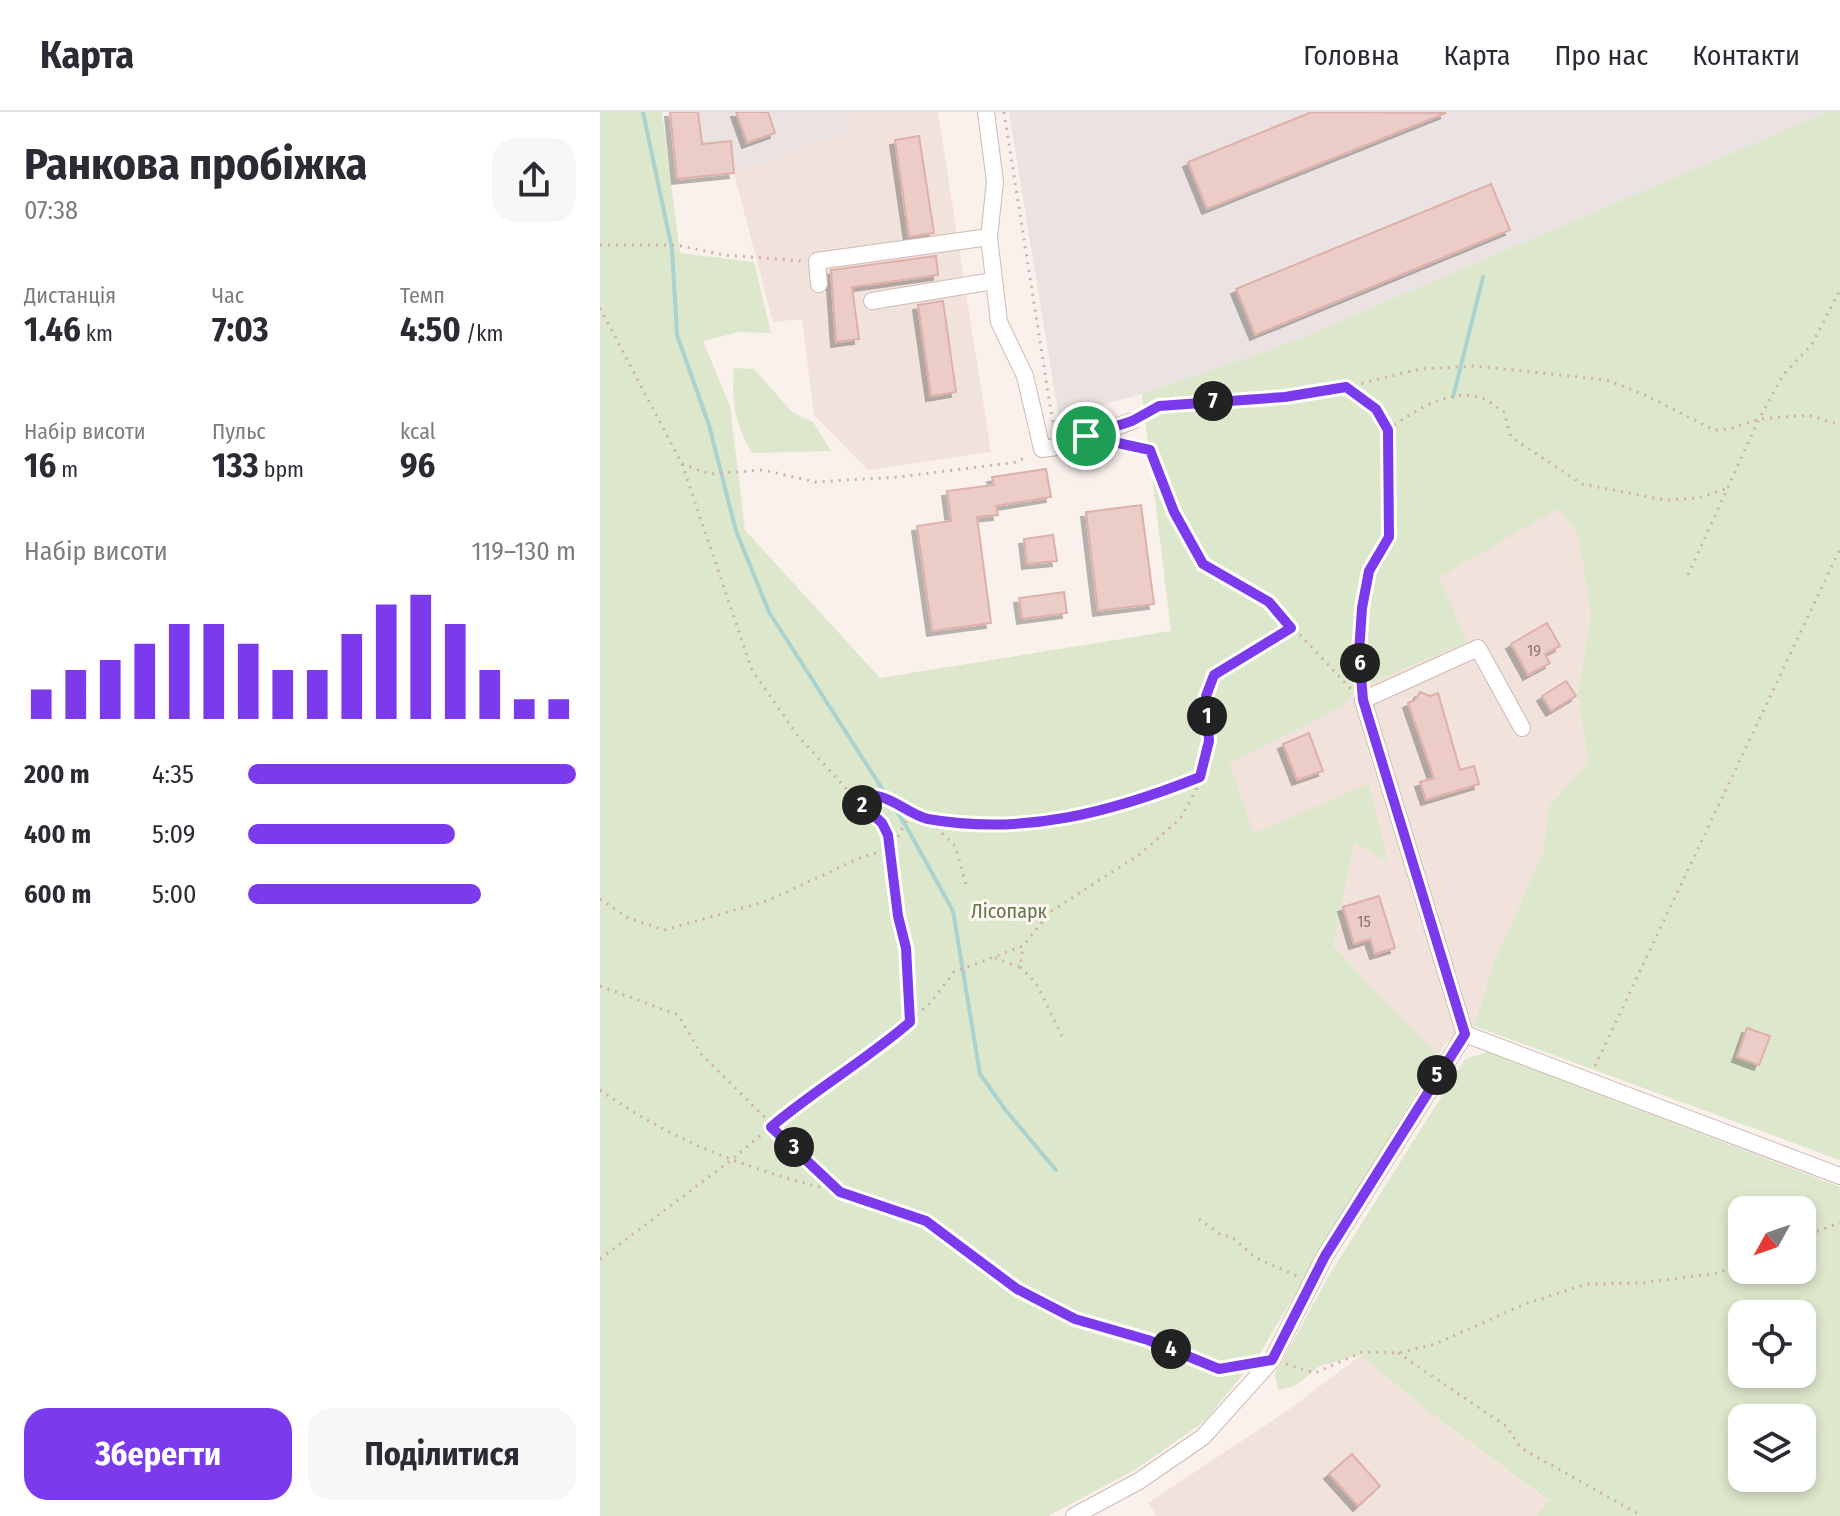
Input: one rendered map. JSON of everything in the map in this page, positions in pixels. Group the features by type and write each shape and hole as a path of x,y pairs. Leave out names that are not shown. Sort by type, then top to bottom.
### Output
{"street":[{"path":"986,112 995,182 989,237 999,322 1025,376 1042,449 1132,421"},
{"path":"819,284 817,261 989,237"},
{"path":"872,301 993,281"},
{"path":"1074,1516 1139,1481 1203,1437 1272,1360 1312,1281 1465,1034 1363,700 1478,648 1522,728"},
{"path":"1465,1034 1840,1176"}],"path":[{"path":"1004,112 1055,436"},
{"path":"600,245 676,245 725,255 817,261"},
{"path":"1688,575 1759,419 1783,375 1812,344 1840,290"},
{"path":"600,308 682,464 752,670 798,736 882,823 892,849 898,916 906,948 910,1022"},
{"path":"1132,421 1159,406 1285,397 1346,387 1420,369 1476,366 1607,380 1647,396 1714,430 1729,429 1759,419 1809,415 1840,425"},
{"path":"1346,387 1376,409 1388,430 1389,537 1369,571 1362,608 1359,653 1363,700"},
{"path":"1388,430 1416,409 1453,397 1482,397 1504,412 1511,437 1582,484 1665,500 1698,498 1725,489"},
{"path":"1086,436 1150,450 1174,512 1203,564 1269,602 1363,700"},
{"path":"682,464 710,474 763,470 815,482 898,477 1017,462 1042,449"},
{"path":"1589,1080 1840,549"},
{"path":"1020,967 1023,946 1050,912 1140,854 1180,819 1200,777 1209,741 1206,696 1214,675 1291,628"},
{"path":"853,796 879,796 928,819 1013,824 1081,817 1127,805 1200,777"},
{"path":"600,899 628,918 664,930 767,901 862,857 892,849 910,813"},
{"path":"928,819 955,846 966,884"},
{"path":"600,1259 730,1161 817,1088 880,1048 910,1022 954,972 1023,946"},
{"path":"994,957 1020,967 1036,983 1062,1036"},
{"path":"600,986 678,1015 702,1055 771,1127 840,1192"},
{"path":"600,1090 635,1115 730,1161 840,1192 926,1221 1017,1289 1075,1319 1148,1340 1219,1369 1272,1360 1315,1373 1362,1352 1398,1353 1435,1344 1525,1304 1587,1284 1642,1283 1718,1273 1728,1269"},
{"path":"1199,1219 1220,1234 1232,1237 1256,1258 1312,1281"},
{"path":"1816,1232 1840,1223"},
{"path":"1398,1353 1506,1426 1521,1448 1642,1516"}],"shaded area":[{"path":"670,112 844,112 848,131 734,173 677,179"},
{"path":"844,112 938,112 991,452 868,470 814,415 802,319 773,322 734,173 848,131"},
{"path":"1009,112 1827,112 1292,342 1142,394 1067,414 1058,413"},
{"path":"1560,507 1578,535 1591,614 1578,692 1588,763 1549,806 1543,853 1494,962 1474,1026 1445,1044 1438,1056 1333,946 1354,841 1388,861 1369,785 1254,833 1228,764 1344,705 1355,690 1468,642 1437,578"},
{"path":"1361,1355 1423,1407 1548,1501 1592,1516 1157,1516 1148,1503 1287,1411"}],"green space":[{"name":"Лісопарк","path":"600,112 662,112 680,253 754,262 771,333 739,332 703,341 730,406 745,530 880,678 1171,631 1142,394 1292,342 1827,112 1840,112 1840,1160 1474,1026 1494,962 1543,853 1549,806 1588,763 1578,692 1591,614 1578,535 1559,508 1438,578 1468,642 1355,690 1344,705 1229,764 1254,833 1369,784 1388,862 1354,842 1333,946 1438,1056 1260,1353 1205,1421 1135,1470 1048,1516 600,1516"},
{"path":"734,368 754,369 792,412 813,422 831,451 752,453 736,412"},
{"path":"1488,1052 1840,1187 1840,1516 1537,1516 1548,1500 1423,1407 1361,1355 1320,1366 1295,1386 1278,1390 1275,1374 1328,1277 1465,1059"}],"building":[{"path":"670,112 698,112 702,144 731,141 734,173 677,179"},
{"path":"736,112 768,112 775,133 747,143"},
{"path":"1312,112 1446,113 1207,209 1188,162"},
{"path":"919,136 934,233 909,237 895,140"},
{"path":"1491,184 1510,230 1255,335 1236,289"},
{"path":"936,256 938,275 852,287 859,339 836,342 831,270"},
{"path":"943,301 956,392 931,396 918,305"},
{"path":"1046,469 1051,497 996,506 998,515 977,517 991,623 932,631 917,526 951,521 947,491 994,485 992,477"},
{"path":"1141,505 1154,604 1098,611 1086,512"},
{"path":"1053,535 1057,561 1027,564 1024,539"},
{"path":"1064,592 1067,613 1022,619 1019,598"},
{"path":"1547,623 1560,646 1545,654 1550,663 1528,675 1511,644"},
{"path":"1566,681 1576,696 1551,711 1542,696"},
{"path":"1420,692 1430,696 1438,693 1460,770 1474,766 1479,784 1426,800 1420,782 1434,778 1408,703 1415,700"},
{"path":"1309,733 1323,771 1297,780 1283,744"},
{"path":"1379,896 1395,948 1375,954 1370,939 1354,944 1343,907"},
{"path":"1747,1028 1770,1036 1759,1065 1737,1057"},
{"path":"1352,1454 1380,1486 1358,1506 1329,1474"}],"waterway":[{"path":"643,112 672,249 677,335 709,425 736,531 769,612 906,826 953,911 980,1074 1007,1112 1056,1170"},
{"path":"1453,397 1483,277"}],"route":[{"path":"1346,387 1376,409 1388,430 1389,537 1369,571 1362,608 1359,653 1363,700 1465,1034 1325,1256 1272,1360 1219,1369 1148,1340 1075,1319 1017,1289 926,1221 840,1192 771,1127 817,1088 880,1048 910,1022 906,948 898,916 892,849 882,823 853,796 879,796 928,819 1013,824 1081,817 1127,805 1200,777 1209,741 1206,696 1214,675 1291,628 1269,602 1203,564 1174,512 1150,450 1086,436 1132,421 1159,406 1285,397 1346,387"}]}
